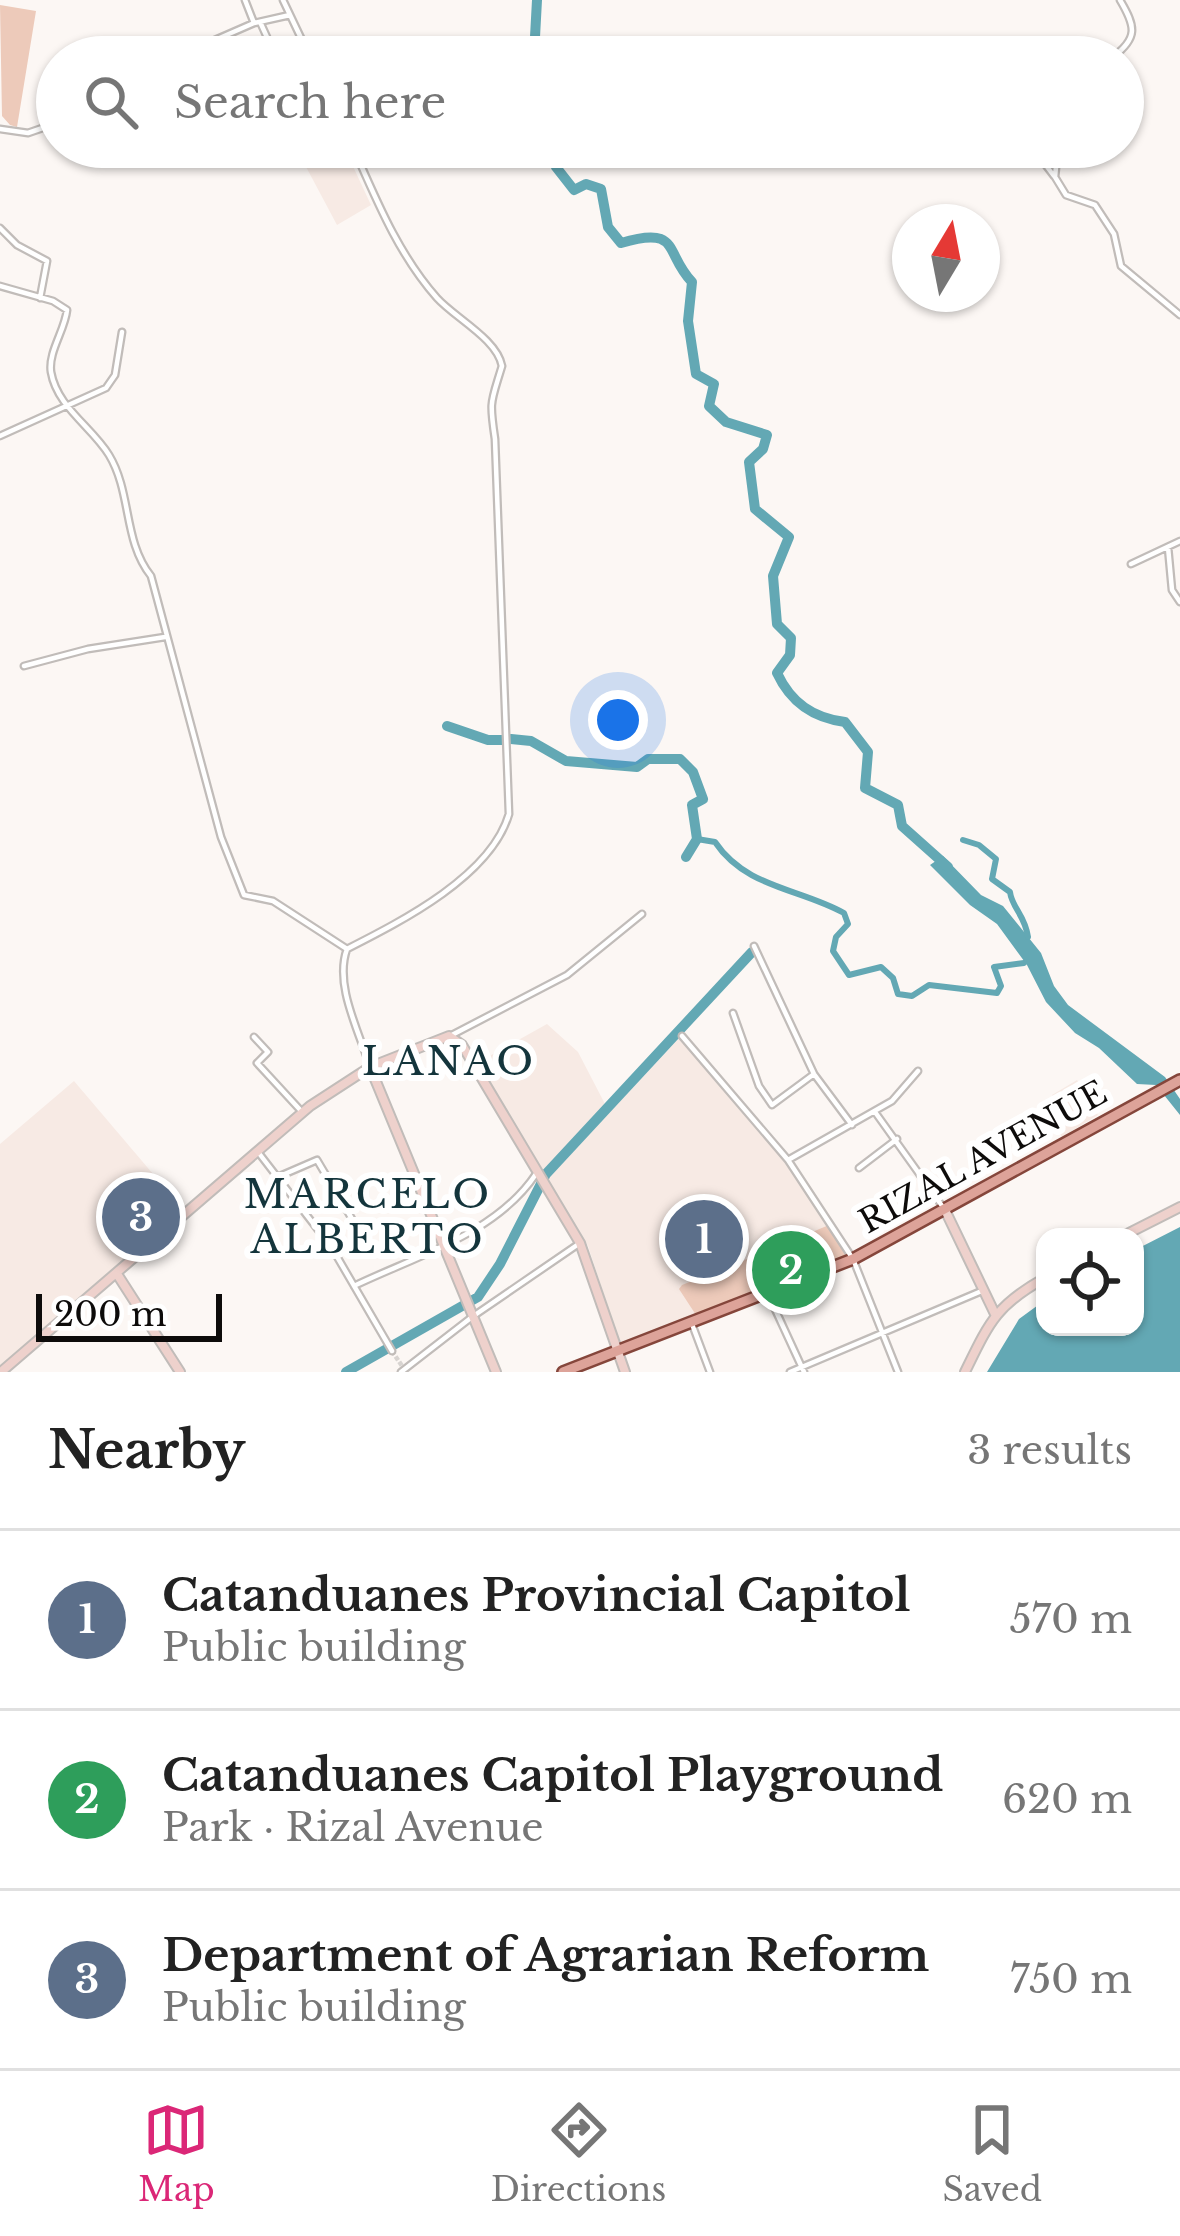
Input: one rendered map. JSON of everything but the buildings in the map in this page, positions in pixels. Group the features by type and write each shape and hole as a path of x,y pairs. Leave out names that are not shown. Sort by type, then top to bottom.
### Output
{"main road":[{"name":"RIZAL AVENUE","path":"563,1372 853,1259 1176,1082"}],"street":[{"path":"245,0 265,36"},
{"path":"283,0 300,36"},
{"path":"1120,0 1131,19 1131,36"},
{"path":"227,36 290,15"},
{"path":"0,129 28,134 36,131"},
{"path":"362,168 399,244 426,285 501,357 490,407 509,814 497,842 462,880 347,949 340,966 370,1066 496,1372"},
{"path":"1048,168 1066,194 1095,205 1114,234 1121,266 1180,315"},
{"path":"1055,177 1056,168"},
{"path":"0,228 47,261 40,298"},
{"path":"0,286 67,310 51,373 69,408 113,462 136,556 151,576 221,837 244,895 273,901 347,949"},
{"path":"0,436 69,408 113,381 122,332"},
{"path":"1131,563 1180,542"},
{"path":"1168,547 1172,590 1180,602"},
{"path":"24,666 88,649 168,637"},
{"path":"1,1372 303,1113 370,1066 453,1038 567,975 642,914"},
{"path":"754,946 814,1074 852,1125"},
{"path":"733,1013 759,1086 772,1105 814,1074"},
{"path":"682,1036 788,1160 853,1259 898,1372"},
{"path":"254,1037 268,1052 257,1063 303,1113"},
{"path":"453,1038 580,1243 625,1372"},
{"path":"788,1160 875,1112 898,1096 918,1072"},
{"path":"875,1112 898,1138 945,1210 995,1314"},
{"path":"859,1168 898,1138"},
{"path":"258,1152 280,1176 354,1286 390,1349"},
{"path":"280,1176 317,1160 352,1220"},
{"path":"354,1286 485,1222 540,1177"},
{"path":"1139,1228 1180,1207"},
{"path":"402,1369 580,1243"},
{"path":"117,1274 180,1372"},
{"path":"965,1372 995,1314 1014,1295 1036,1283"},
{"path":"790,1372 985,1290"},
{"path":"768,1294 803,1370"},
{"path":"692,1324 709,1370 699,1372"}],"shaded area":[{"path":"0,5 36,11 17,127 2,116"},
{"path":"307,168 354,168 371,205 337,225"},
{"path":"547,1024 578,1052 605,1104 543,1170 477,1063"},
{"path":"680,1037 785,1161 829,1225 773,1285 620,1344 588,1246 548,1179"},
{"path":"1077,1080 1098,1115 1062,1137 1050,1117 1061,1110 1052,1095"},
{"path":"74,1081 159,1181 147,1192 170,1219 149,1236 125,1210 148,1238 0,1366 0,1144"},
{"path":"829,1225 848,1255 773,1285 769,1250"},
{"path":"757,1255 763,1289 696,1315 679,1289 682,1285"}],"water":[{"path":"943,856 981,895 1003,906 1041,953 1054,986 1068,1005 1165,1077 1180,1099 1180,1115 1156,1085 1137,1084 1099,1048 1075,1033 1046,1002 997,924 930,865"},
{"path":"1180,1227 1180,1372 987,1372 1019,1319 1036,1307 1036,1336 1144,1336 1144,1245"}],"waterway":[{"path":"535,36 537,0"},
{"path":"557,168 574,190 586,184 601,189 608,227 621,243 653,237 662,240 692,282 688,321 696,374 714,384 709,406 726,422 767,435 763,449 749,462 755,509 789,537 773,576 777,624 791,638 790,655 777,673 804,707 845,722 868,752 865,788 898,805 902,826 948,867"},
{"path":"447,726 488,740 503,740"},
{"path":"511,739 531,741 566,761 637,767 648,759 680,759 693,772 703,799 692,805 697,839 686,857"},
{"path":"697,839 715,842 758,878 844,913 848,924 836,937 833,951 849,975 881,967 893,978 898,994 912,996 929,985 997,993 1001,986 994,967 1024,963"},
{"path":"963,840 979,845 996,859 992,879 1010,892 1028,937"},
{"path":"346,1372 478,1297 546,1174 752,952"}],"tunnel":[{"path":"392,1351 402,1366"}],"place":[{"name":"Department of Agrarian Reform","path":"141,1217"},
{"name":"Catanduanes Provincial Capitol","path":"704,1239"},
{"name":"Catanduanes Capitol Playground","path":"791,1270"}],"district":[{"name":"LANAO","path":"449,1061"},
{"name":"MARCELO ALBERTO","path":"368,1216"}]}
